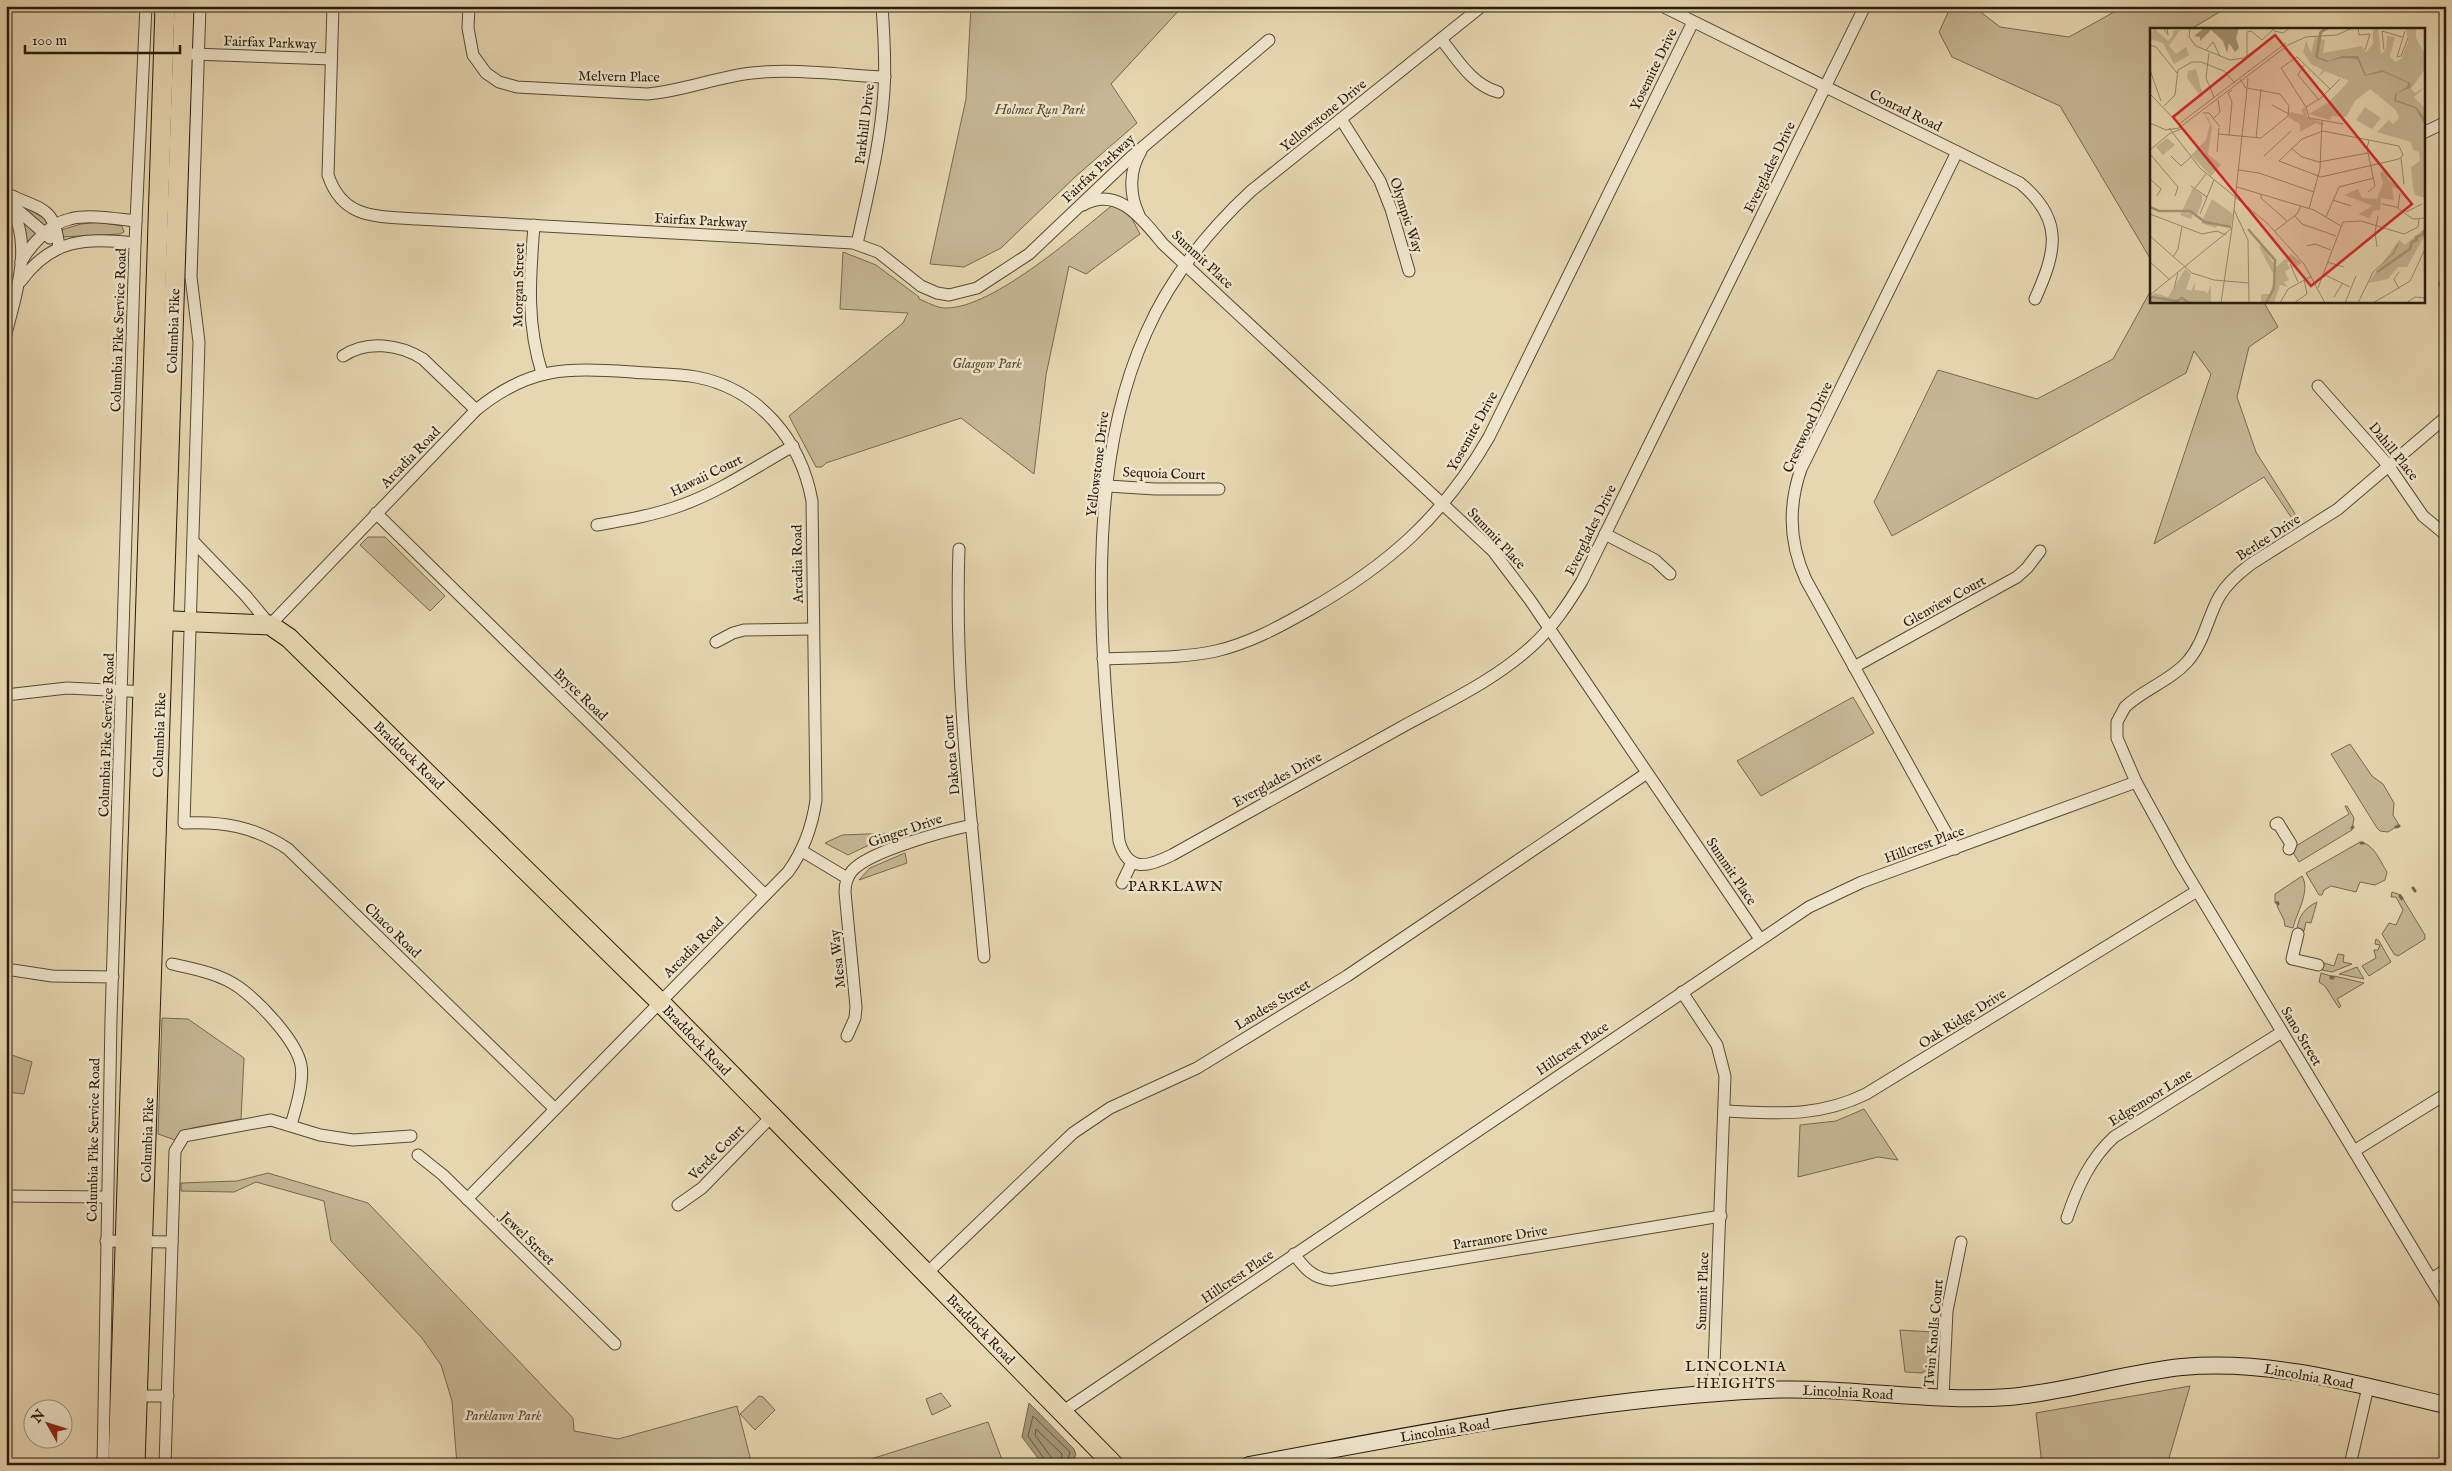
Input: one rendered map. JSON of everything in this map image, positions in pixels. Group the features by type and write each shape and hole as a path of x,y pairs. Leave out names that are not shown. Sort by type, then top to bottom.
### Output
{"main road":[{"name":"Columbia Pike","path":"135,1465 144,1242 152,692 166,235 163,54 165,6"},
{"name":"Columbia Pike","path":"166,235 190,54 184,6"},
{"path":"154,620 270,625"},
{"name":"Braddock Road","path":"270,625 289,638 660,1002 1114,1465"},
{"name":"Columbia Pike","path":"118,1465 124,1242 152,692"},
{"name":"Lincolnia Road","path":"1249,1465 1467,1426 1593,1407 1713,1393 1803,1389 1943,1397 2009,1397 2180,1368 2224,1365 2292,1370 2446,1405"}],"street":[{"name":"Columbia Pike Service Road","path":"103,1465 106,1197 136,232 146,6"},
{"path":"190,621 199,342 191,277 190,54 200,6"},
{"path":"331,59 333,6"},
{"name":"Melvern Place","path":"469,6 470,42 478,65 499,82 517,87 647,94 685,89 753,73 777,72 885,77"},
{"name":"Parkhill Drive","path":"857,244 875,163 885,77 882,6"},
{"name":"Yellowstone Drive","path":"1132,862 1122,851 1119,841 1103,659 1103,563 1108,486 1115,429 1132,367 1157,310 1185,264 1228,213 1251,191 1482,6"},
{"name":"Conrad Road","path":"1662,6 2020,183 2041,204 2048,217 2053,243 2049,268 2036,299"},
{"name":"Everglades Drive","path":"1132,862 1148,865 1172,855 1448,701 1498,672 1532,646 1549,629 1582,581 1864,6"},
{"name":"Yosemite Drive","path":"1103,659 1189,655 1215,651 1260,636 1350,586 1374,570 1405,543 1443,504 1475,461 1489,437 1693,22"},
{"path":"1441,39 1473,79 1482,86 1498,92"},
{"name":"Fairfax Parkway","path":"163,54 331,59 328,175 332,186 346,205 356,211 373,216 857,244 878,252 927,289 948,295 977,288 1014,266 1150,141 1268,40"},
{"name":"Olympic Way","path":"1341,119 1380,181 1409,271"},
{"path":"2424,132 2446,122"},
{"name":"Summit Place","path":"1141,218 1132,196 1131,183 1137,158 1150,141"},
{"name":"Crestwood Drive","path":"1955,849 1806,580 1796,556 1791,520 1794,494 1802,469 1957,152"},
{"path":"7,199 45,211 56,225 59,247"},
{"path":"7,199 59,247"},
{"path":"6,334 20,283 21,262 20,235 7,199"},
{"name":"Summit Place","path":"1075,209 1093,200 1114,200 1134,210 1185,264 1443,504 1509,570 1760,939"},
{"path":"21,262 46,233 56,225 67,220 82,218 136,232 166,235"},
{"name":"Morgan Street","path":"534,225 529,310 531,332 542,373"},
{"path":"20,283 32,266 59,247 136,232"},
{"path":"343,356 369,346 401,348 413,352 423,359 476,410"},
{"name":"Arcadia Road","path":"270,625 476,410 509,386 542,373 600,370 705,379 735,390 756,404 784,431 804,467 812,501 816,800 814,818 802,850 788,872 765,896 467,1199"},
{"name":"Dahill Place","path":"2318,386 2388,465 2423,516 2446,535"},
{"name":"Berlee Drive","path":"2136,782 2117,738 2117,722 2125,707 2176,672 2187,662 2205,635 2220,596 2238,574 2338,510 2446,417"},
{"name":"Hawaii Court","path":"597,525 636,518 685,504 794,446"},
{"name":"Sequoia Court","path":"1108,486 1155,489 1219,489"},
{"name":"Bryce Road","path":"376,513 765,896"},
{"path":"1605,534 1655,560 1670,574"},
{"name":"Braddock Road","path":"193,541 246,596 270,625"},
{"name":"Dakota Court","path":"959,548 958,650 984,957"},
{"name":"Glenview Court","path":"1854,667 2016,577 2027,568 2040,551"},
{"name":"Chaco Road","path":"190,621 184,823 207,822 237,826 256,831 288,849 555,1109"},
{"path":"716,642 732,633 744,630 813,629"},
{"path":"6,695 67,688 152,692"},
{"name":"Landess Street","path":"927,1274 1073,1133 1091,1120 1124,1101 1197,1068 1347,976 1647,773"},
{"name":"Hillcrest Place","path":"1062,1412 1809,907 1837,892 2136,782"},
{"name":"Sano Street","path":"2136,782 2197,891 2446,1304"},
{"path":"2276,824 2278,823 2291,844 2289,849"},
{"name":"Ginger Drive","path":"848,878 858,865 871,857 945,831 972,824"},
{"path":"802,850 848,878"},
{"path":"1122,883 1132,862"},
{"name":"Mesa Way","path":"847,1036 855,1018 856,1007 845,892 848,878"},
{"name":"Oak Ridge Drive","path":"1724,1111 1812,1113 1848,1103 2197,891"},
{"path":"2298,934 2292,959 2318,965"},
{"path":"172,964 207,972 239,988 284,1031 301,1065 298,1099 291,1125"},
{"path":"6,968 52,976 113,977"},
{"name":"Summit Place","path":"1682,992 1711,1035 1722,1060 1725,1076 1713,1393"},
{"name":"Edgemoor Lane","path":"2067,1218 2074,1198 2094,1158 2114,1137 2282,1032"},
{"path":"2354,1151 2446,1094"},
{"name":"Verde Court","path":"678,1205 702,1188 772,1116"},
{"path":"165,1465 175,1151 184,1136 271,1120 320,1135 353,1140 412,1136"},
{"name":"Jewel Street","path":"418,1155 467,1199 615,1344"},
{"path":"6,1196 106,1197"},
{"name":"Parramore Drive","path":"1294,1254 1304,1268 1312,1275 1331,1280 1720,1216"},
{"path":"106,1241 172,1242"},
{"name":"Twin Knolls Court","path":"1943,1397 1947,1311 1961,1242"},
{"path":"2431,1279 2446,1270"},
{"path":"2350,1465 2368,1387"},
{"path":"139,1396 168,1396"}],"green space":[{"name":"Holmes Run Park","path":"971,6 1183,6 1111,84 1137,123 1075,177 1001,248 964,267 930,264 966,99"},
{"path":"1951,6 1973,6 2000,27 2069,37 2125,6 2228,7 2193,28 2150,28 2150,258 2060,106 1952,57 1939,32"},
{"name":"Glasgow Park","path":"1121,198 1140,234 1086,274 1069,266 1046,375 1034,474 961,418 826,463 822,467 816,467 789,416 903,323 908,313 840,309 843,252 876,265 919,297 919,299 935,306 945,308 965,305 988,296 1012,282 1061,247"},
{"path":"22,205 44,216 48,224 45,227"},
{"path":"21,219 39,232 27,246"},
{"path":"99,222 122,226 124,232 120,234 62,237 61,230 81,224"},
{"path":"2150,292 2150,302 2264,302 2278,327 2249,347 2237,397 2256,452 2297,517 2293,520 2264,477 2154,544 2211,374 2194,351 2186,373 1892,536 1874,502 1938,370 2037,399 2113,359"},
{"path":"368,537 385,537 445,596 430,611 360,545"},
{"path":"1853,697 1874,733 1761,796 1737,761"},
{"path":"2350,744 2372,776 2383,784 2394,803 2393,815 2399,825 2388,832 2380,831 2377,828 2331,754"},
{"path":"2345,806 2347,806 2354,818 2352,830 2299,862 2291,849 2349,814"},
{"path":"894,833 848,855 825,843 842,835"},
{"path":"2360,842 2373,849 2387,872 2385,880 2375,885 2360,882 2356,892 2331,886 2324,890 2322,895 2319,895 2306,873"},
{"path":"905,853 907,863 859,880 870,868"},
{"path":"2302,876 2305,888 2302,902 2293,928 2285,926 2277,906 2279,904 2278,901 2275,903 2275,894"},
{"path":"2392,892 2401,895 2399,896 2401,900 2403,899 2425,935 2425,939 2398,956 2394,954 2382,934 2389,923 2396,925 2403,910 2396,897 2391,897"},
{"path":"2317,902 2311,923 2306,922 2304,931 2297,929 2303,912"},
{"path":"2376,939 2379,941 2391,962 2369,976 2362,966 2376,958 2374,950 2378,950 2380,945 2375,944"},
{"path":"2338,954 2344,955 2343,962 2352,964 2332,972 2322,970 2324,963 2334,966"},
{"path":"2357,967 2364,979 2339,974"},
{"path":"2321,973 2331,976 2330,979 2334,979 2334,976 2364,983 2337,999 2341,1006 2339,1008 2325,986 2319,982"},
{"path":"162,1018 188,1019 244,1058 241,1119 192,1128 175,1140 158,1134"},
{"path":"6,1053 32,1062 24,1094 6,1092"},
{"path":"1864,1109 1898,1160 1878,1157 1798,1177 1800,1125 1836,1121"},
{"name":"Parklawn Park","path":"268,1173 368,1203 573,1418 574,1431 618,1439 737,1406 752,1465 457,1465 452,1401 441,1365 422,1338 331,1241 324,1201 256,1182 234,1192 181,1191 181,1183 237,1181"},
{"path":"1900,1330 1932,1332 1930,1368 1922,1373 1905,1372"},
{"path":"2190,1386 2167,1465 2042,1465 2036,1413"},
{"path":"941,1393 951,1406 932,1415 926,1399"},
{"path":"759,1396 763,1397 775,1410 755,1430 740,1414"},
{"path":"988,1422 1004,1465 873,1465 871,1459"}],"water":[{"path":"1029,1403 1074,1449 1076,1455 1070,1465 1043,1465 1022,1437"}],"district":[{"name":"PARKLAWN","path":"1176,886"},
{"name":"LINCOLNIA HEIGHTS","path":"1736,1374"}]}
